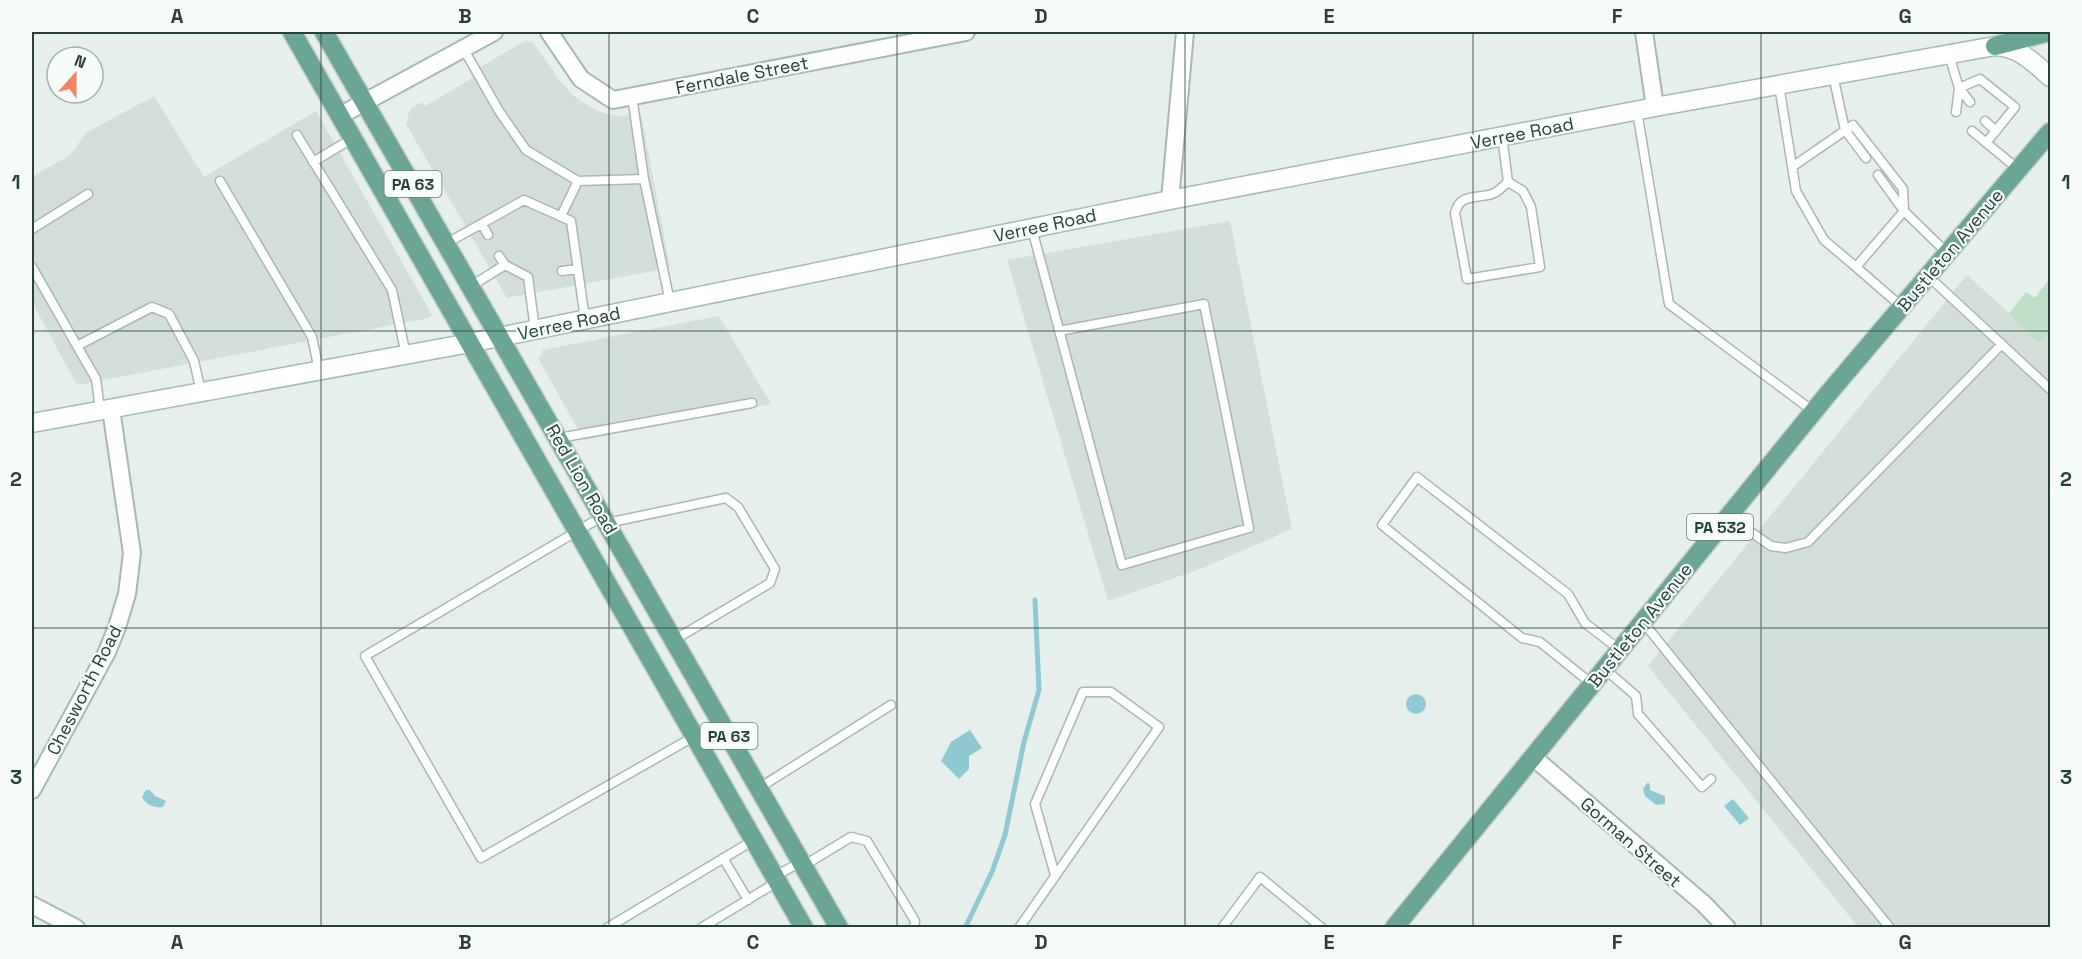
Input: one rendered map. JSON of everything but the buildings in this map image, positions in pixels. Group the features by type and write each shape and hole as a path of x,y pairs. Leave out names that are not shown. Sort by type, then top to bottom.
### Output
{"main road":[{"name":"Red Lion Road","path":"292,32 804,927"},
{"name":"Red Lion Road","path":"324,32 839,927"},
{"path":"1995,46 2049,32"},
{"name":"Verree Road","path":"32,423 501,337 1170,200 1502,136 1995,46 2013,49 2024,55 2050,77"},
{"name":"Bustleton Avenue","path":"1394,927 1813,411 2050,132"},
{"path":"580,534 605,520"},
{"path":"732,800 758,787"}],"street":[{"path":"341,115 494,32"},
{"name":"Ferndale Street","path":"549,32 581,79 613,100 966,32"},
{"path":"1170,200 1185,32"},
{"path":"1644,32 1646,109"},
{"name":"Chesworth Road","path":"32,790 107,652 127,594 132,553 106,410"},
{"name":"Gorman Street","path":"1533,757 1704,904 1727,927"},
{"path":"32,905 76,927"}],"lane":[{"path":"463,48 499,111 526,150 578,182 644,179"},
{"path":"1949,55 1959,88 1970,102"},
{"path":"1833,75 1845,130 1866,158"},
{"path":"1959,88 1980,79 2015,107 1986,143"},
{"path":"1779,85 1796,191 1824,240 1902,307"},
{"path":"1956,112 1959,88"},
{"path":"632,96 644,179 670,302"},
{"path":"1646,109 1669,304 1813,411"},
{"path":"1985,121 1996,131"},
{"path":"1792,167 1853,125 1903,189 1904,212 1856,267"},
{"path":"1972,131 2019,169"},
{"path":"297,135 392,290 406,355"},
{"path":"1502,136 1508,182"},
{"path":"314,162 354,138"},
{"path":"1878,176 1904,212 1947,253"},
{"path":"220,181 312,337 319,371"},
{"path":"561,216 578,182"},
{"path":"1508,182 1523,191 1531,207 1540,267 1467,279 1455,213 1457,205 1465,198 1494,193 1508,182"},
{"path":"32,229 88,194"},
{"path":"447,243 525,200 571,221 585,320"},
{"path":"482,224 488,235"},
{"path":"1032,228 1059,331 1122,565 1249,528 1204,304 1059,331"},
{"path":"499,256 504,266 532,276 536,330"},
{"path":"471,286 504,266"},
{"path":"32,267 96,379 106,410"},
{"path":"562,271 578,269"},
{"path":"1928,276 2050,389"},
{"path":"77,346 152,307 169,314 194,361 202,392"},
{"path":"1728,516 1771,546 1786,549 1808,542 2002,344"},
{"path":"559,438 752,403"},
{"path":"1593,684 1540,642 1521,638 1382,525 1417,477 1568,594 1585,623 1620,650"},
{"path":"605,520 726,498 738,507 775,569 770,583 674,640"},
{"path":"580,534 365,656 481,858 695,736"},
{"path":"1643,622 1890,927"},
{"path":"1605,669 1636,696 1638,714 1701,787 1711,779"},
{"path":"1019,927 1159,727 1111,692 1083,692 1035,804 1055,875"},
{"path":"758,787 891,705"},
{"path":"701,927 748,900 776,879 851,837 867,842 915,921 914,927"},
{"path":"607,927 754,840"},
{"path":"723,858 748,900"},
{"path":"1222,927 1260,878 1323,927"}],"shaded area":[{"path":"525,41 533,42 560,81 574,96 590,107 618,116 641,114 670,268 507,298 406,124 410,109 422,102 425,106 473,78 470,73"},
{"path":"154,96 204,177 316,111 432,315 429,318 77,385 32,302 32,177 70,155 86,133"},
{"path":"1230,221 1292,529 1200,569 1108,601 1007,260"},
{"path":"1967,275 2009,313 2026,292 2035,298 2050,278 2050,927 1858,927 1648,666"},
{"path":"719,316 771,404 584,440 538,358 543,354 542,350"}],"green space":[{"path":"2050,278 2050,336 2048,333 2038,342 2009,314 2026,292 2035,298"}],"water":[{"path":"1416,694 1423,697 1426,704 1423,711 1416,714 1409,711 1406,704 1409,697"},
{"path":"970,730 982,748 969,756 969,769 959,779 941,761 951,742"},
{"path":"1648,782 1650,790 1665,796 1665,804 1656,805 1645,796 1643,789"},
{"path":"146,790 150,790 155,796 166,801 163,807 153,806 146,802 142,797"},
{"path":"1733,799 1749,818 1740,825 1724,806"}],"waterway":[{"path":"965,928 992,872 1005,835 1024,742 1039,690 1035,600"}]}
